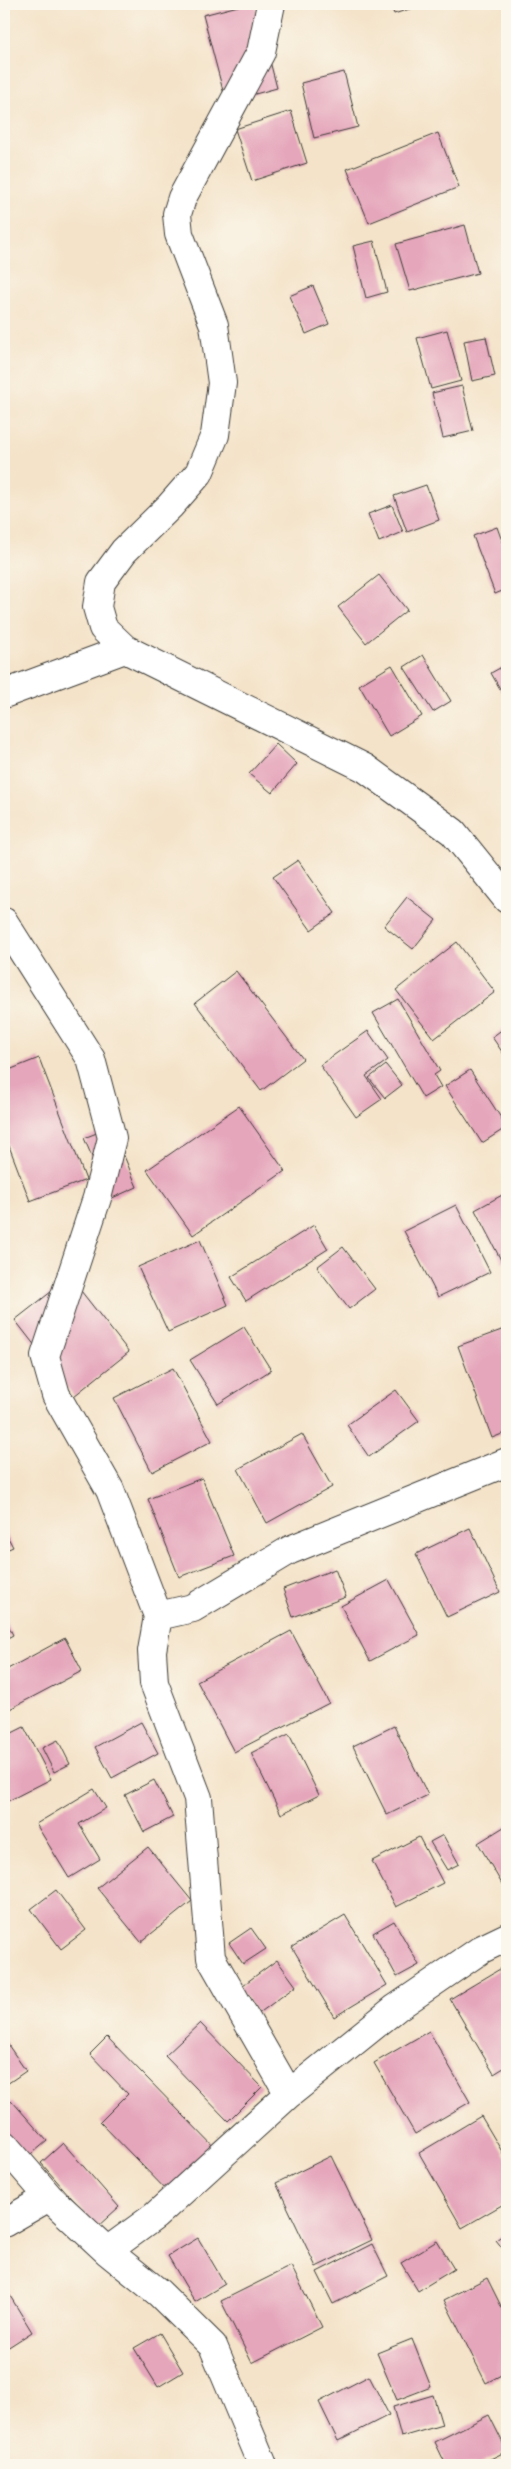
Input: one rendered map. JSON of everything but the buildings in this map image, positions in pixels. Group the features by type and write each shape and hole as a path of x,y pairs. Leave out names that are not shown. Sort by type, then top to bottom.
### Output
{"street":[{"path":"272,4 260,52 182,198 177,214 179,234 214,325 222,383 215,435 198,473 170,506 124,551 101,582 97,607 103,628 125,649 365,768 453,832 507,900"},
{"path":"4,694 125,649"},
{"path":"4,922 92,1059 112,1138 97,1198 45,1356 56,1395 110,1490 158,1616 152,1651 154,1683 198,1798 211,1958 289,2094"},
{"path":"158,1616 192,1608 290,1550 507,1462"},
{"path":"108,2251 155,2216 289,2094 396,2008 482,1949 507,1938"},
{"path":"4,2145 49,2197 108,2251 160,2293 213,2346 263,2465"},
{"path":"4,2223 49,2197"}]}
